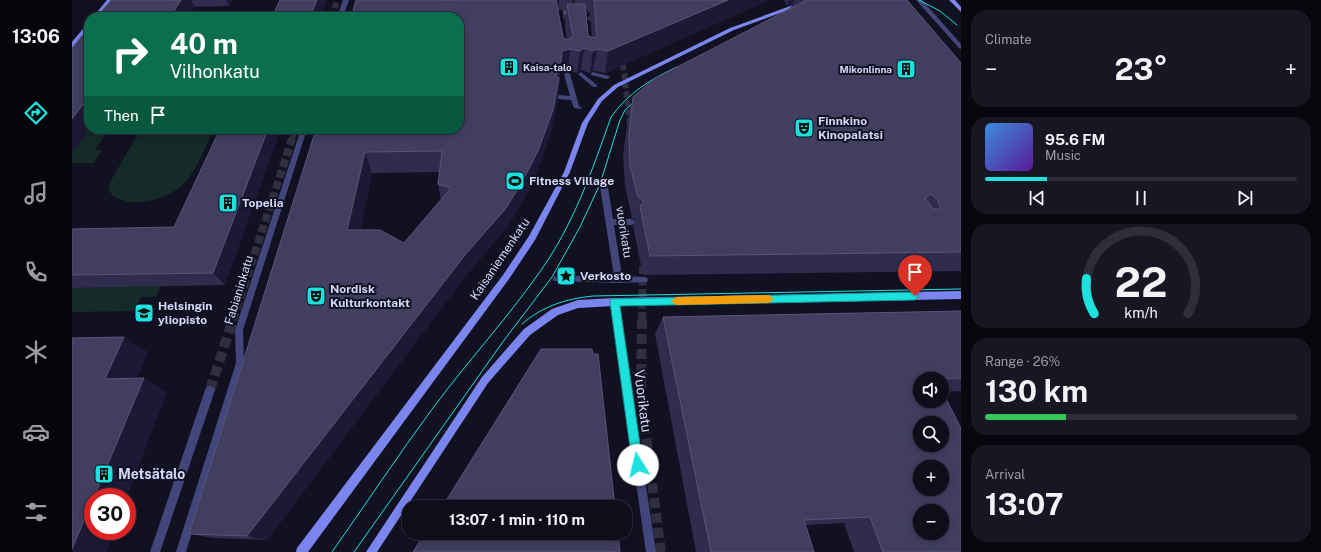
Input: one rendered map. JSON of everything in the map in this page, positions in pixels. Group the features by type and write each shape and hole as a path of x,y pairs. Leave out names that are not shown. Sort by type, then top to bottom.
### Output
{"main road":[{"path":"100,12 110,0"},
{"name":"Kaisaniemenkatu","path":"301,552 506,277 532,238 567,172 585,123 600,100 616,86 633,76 732,29 812,0"},
{"path":"952,0 961,10"},
{"path":"72,46 84,31"},
{"path":"372,552 485,380 527,332 555,312 578,304 614,302 961,295"}],"street":[{"path":"342,12 346,0"},
{"path":"919,0 961,47"},
{"path":"567,74 567,87 576,108 579,108"},
{"path":"581,74 595,86"},
{"path":"593,74 608,77"},
{"path":"558,97 572,98"},
{"name":"Fabianinkatu","path":"182,552 240,363 239,330 302,134"},
{"name":"vuorikatu","path":"604,188 619,280"},
{"path":"610,222 632,222"},
{"path":"557,279 577,284 619,280 644,280"},
{"name":"Vuorikatu","path":"614,302 651,552"},
{"path":"155,552 210,390"}],"green space":[{"path":"86,134 106,134 95,150 102,150 94,163 72,163 72,154"},
{"path":"138,134 212,134 192,173 177,190 166,196 142,202 130,202 112,195 109,184"},
{"path":"161,286 156,297 141,297 135,311 72,312 72,288"}],"building":[{"path":"111,0 181,0 173,12 101,12"},
{"path":"280,0 317,0 312,12 274,12"},
{"path":"356,0 556,0 563,37 567,40 573,37 567,4 585,4 588,36 595,38 597,37 594,0 728,0 608,51 597,49 593,51 584,48 580,51 570,49 562,51 561,62 556,65 560,68 560,72 555,75 559,78 553,110 538,151 507,207 465,255 247,536 189,534 314,134 464,134 464,12 352,12","holes":["442,151 438,184 451,188 404,243 380,230 347,230 365,152"]},
{"path":"907,0 961,63 961,252 650,256 640,206 644,202 638,197 630,165 629,134 633,97 654,79 805,1","holes":["931,194 939,202 940,209 933,209 925,198"]},
{"path":"84,33 84,103 72,119 72,48"},
{"name":"Topelia","path":"218,134 266,134 213,273 72,275 72,229 174,227"},
{"path":"961,311 961,378 949,378 949,372 913,372 913,408 949,408 949,405 961,428 961,552 883,552 870,517 804,520 814,552 711,552 663,317"},
{"path":"124,337 105,379 144,378 98,488 84,488 84,520 72,549 72,338"},
{"path":"541,349 592,349 593,354 598,354 614,500 446,500"},
{"path":"421,540 619,540 620,552 413,552"}],"tunnel":[{"path":"333,12 337,0"},
{"path":"567,0 600,25"},
{"path":"620,56 624,70 630,126"},
{"path":"292,140 294,134"},
{"path":"233,320 292,139"},
{"path":"642,320 643,265"},
{"path":"210,390 233,319"},
{"path":"642,319 641,398 661,552"}],"tram line":[{"path":"919,0 940,11 957,25"},
{"path":"332,552 433,408 513,307 551,255 581,198 611,117 632,94 658,76 677,67"},
{"path":"354,552 502,343 552,277 580,227 600,184 620,120 625,110 641,96"},
{"path":"522,324 538,312 555,304 593,296 961,289"}],"slow traffic":[{"path":"676,301 769,299"}],"place":[{"name":"Kaisa-talo","path":"509,67"},
{"name":"Mikonlinna","path":"906,69"},
{"name":"Finnkino Kinopalatsi","path":"804,128"},
{"name":"Fitness Village","path":"515,181"},
{"name":"Topelia","path":"228,203"},
{"name":"Verkosto","path":"566,276"},
{"name":"Nordisk Kulturkontakt","path":"316,296"},
{"name":"Helsingin yliopisto","path":"144,313"},
{"name":"Metsätalo","path":"104,474"}],"route":[{"path":"638,465 614,302 915,296"}]}
